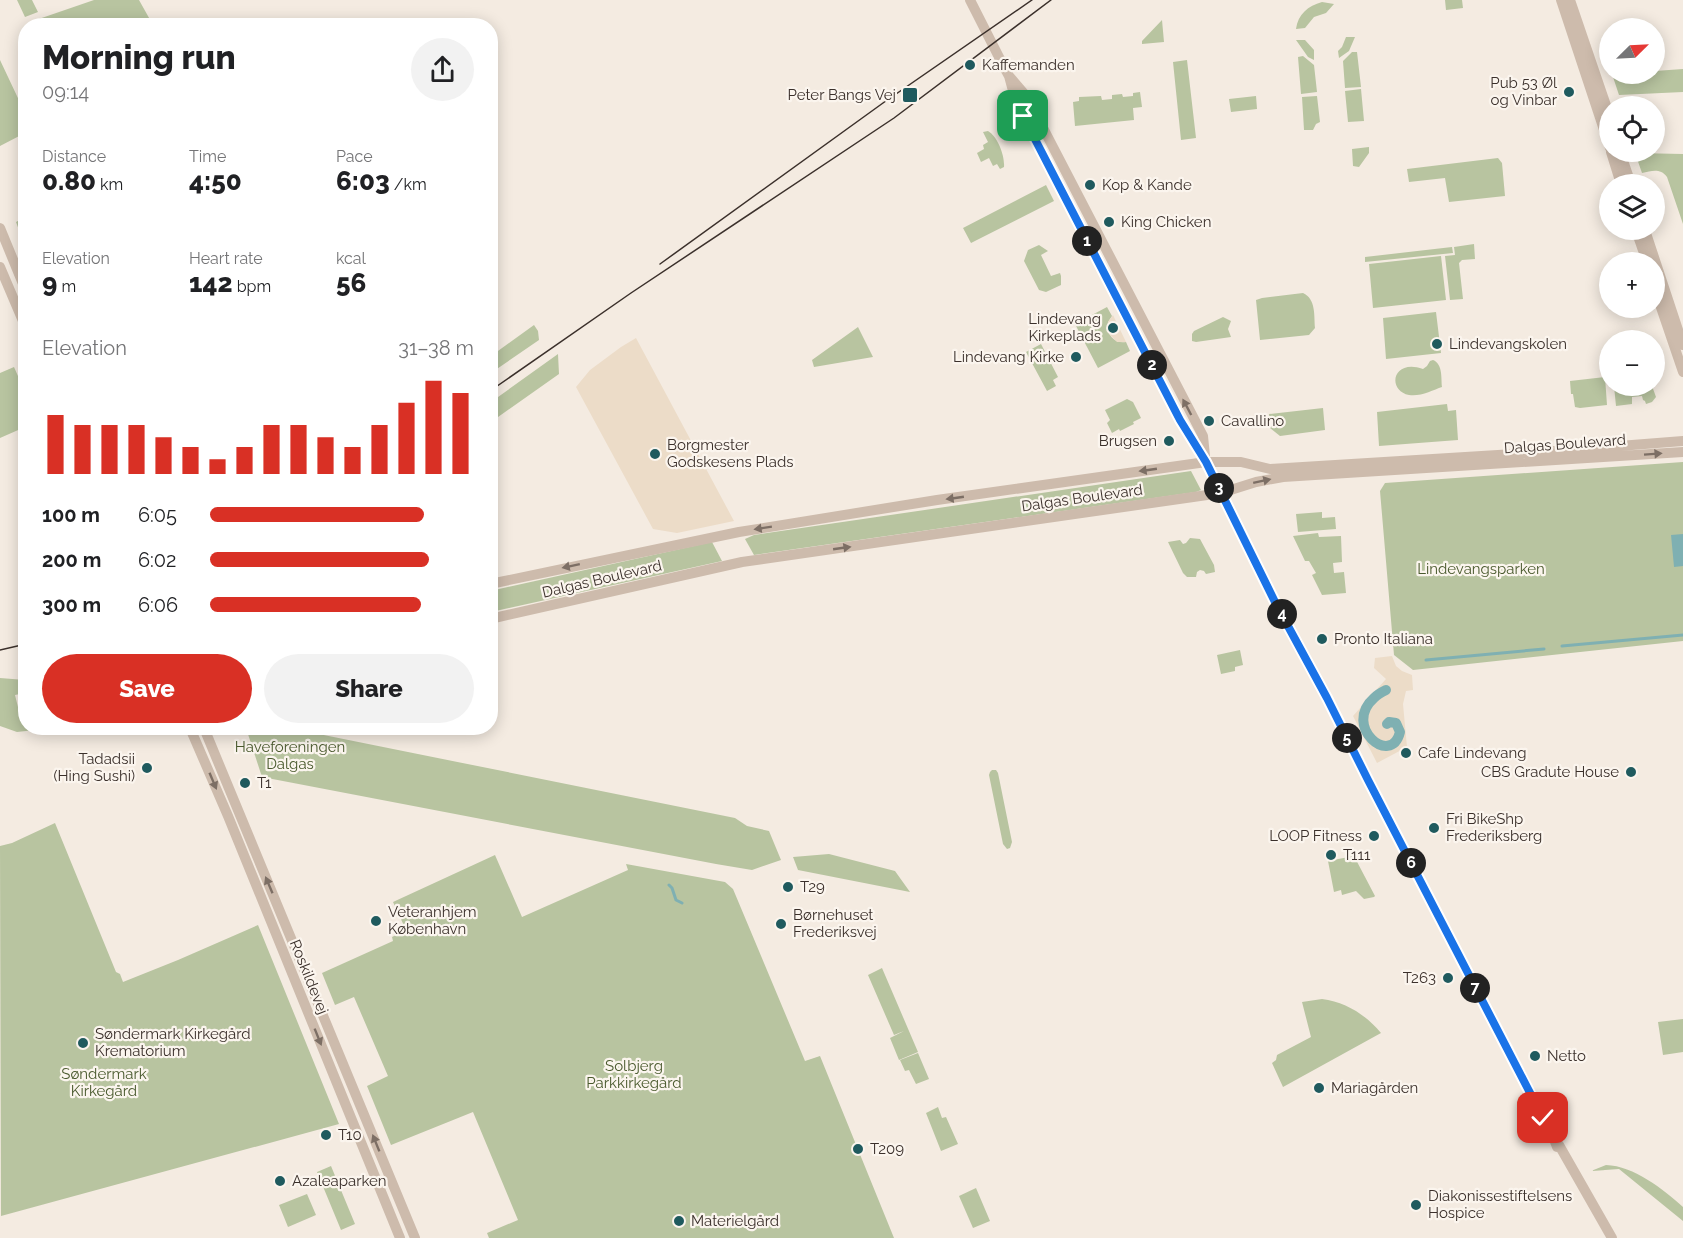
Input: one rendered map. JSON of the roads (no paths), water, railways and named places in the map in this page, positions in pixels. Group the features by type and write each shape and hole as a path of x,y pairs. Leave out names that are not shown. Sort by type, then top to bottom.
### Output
{"street":[{"path":"970,0 1009,76 1016,102 1067,200 1121,293 1156,347 1203,436 1206,462"},
{"path":"1561,0 1599,116"},
{"path":"1570,0 1603,96"},
{"path":"1009,76 1027,97 1077,195 1145,352 1180,420 1206,462 1276,604 1327,698 1551,1131 1557,1147 1559,1145 1612,1238"},
{"path":"1067,200 1077,195"},
{"path":"0,228 18,272"},
{"path":"1649,240 1683,345"},
{"path":"0,267 18,309"},
{"path":"1665,318 1683,372"},
{"path":"1145,352 1156,347"},
{"name":"Dalgas Boulevard","path":"498,617 742,562 1221,493 1256,482 1283,477 1531,457 1683,441"},
{"name":"Dalgas Boulevard","path":"498,582 739,532 937,500 1206,462 1241,462 1270,469 1683,452"},
{"name":"Roskildevej","path":"192,735 228,816 400,1238"},
{"name":"Roskildevej","path":"207,735 415,1238"}],"water":[{"path":"1683,534 1683,566 1674,567 1671,535"}],"waterway":[{"path":"1562,646 1683,635"},
{"path":"1426,660 1544,649"},
{"path":"1386,690 1374,698 1366,709 1363,720 1366,731 1372,739 1388,746 1395,742 1400,732 1396,723 1387,724"},
{"path":"669,885 676,900 682,903"}],"tram line":[{"path":"660,264 883,103 1032,0"},
{"path":"498,385 631,293 894,118 1051,0"},
{"path":"0,650 18,646"}],"place":[{"name":"Kaffemanden","path":"970,65"},
{"name":"Pub 53 Øl og Vinbar","path":"1569,92"},
{"name":"Peter Bangs Vej","path":"910,95"},
{"name":"Kop & Kande","path":"1090,185"},
{"name":"King Chicken","path":"1109,222"},
{"name":"Lindevang Kirkeplads","path":"1113,328"},
{"name":"Lindevangskolen","path":"1437,344"},
{"name":"Lindevang Kirke","path":"1076,357"},
{"name":"Cavallino","path":"1209,421"},
{"name":"Brugsen","path":"1169,441"},
{"name":"Borgmester Godskesens Plads","path":"655,454"},
{"name":"Pronto Italiana","path":"1322,639"},
{"name":"Cafe Lindevang","path":"1406,753"},
{"name":"Tadadsii (Hing Sushi)","path":"147,768"},
{"name":"CBS Gradute House","path":"1631,772"},
{"name":"T1","path":"245,783"},
{"name":"Fri BikeShp Frederiksberg","path":"1434,828"},
{"name":"LOOP Fitness","path":"1374,836"},
{"name":"T111","path":"1331,855"},
{"name":"T29","path":"788,887"},
{"name":"Veteranhjem København","path":"376,921"},
{"name":"Børnehuset Frederiksvej","path":"781,924"},
{"name":"T263","path":"1448,978"},
{"name":"Søndermark Kirkegård Krematorium","path":"83,1043"},
{"name":"Netto","path":"1535,1056"},
{"name":"Mariagården","path":"1319,1088"},
{"name":"T10","path":"326,1135"},
{"name":"T209","path":"858,1149"},
{"name":"Azaleaparken","path":"280,1181"},
{"name":"Diakonissestiftelsens Hospice","path":"1416,1205"},
{"name":"Materielgård","path":"679,1221"}],"park label":[{"name":"Lindevangsparken","path":"1481,569"},
{"name":"Haveforeningen Dalgas","path":"290,756"},
{"name":"Solbjerg Parkkirkegård","path":"634,1074"},
{"name":"Søndermark Kirkegård","path":"104,1082"}]}
